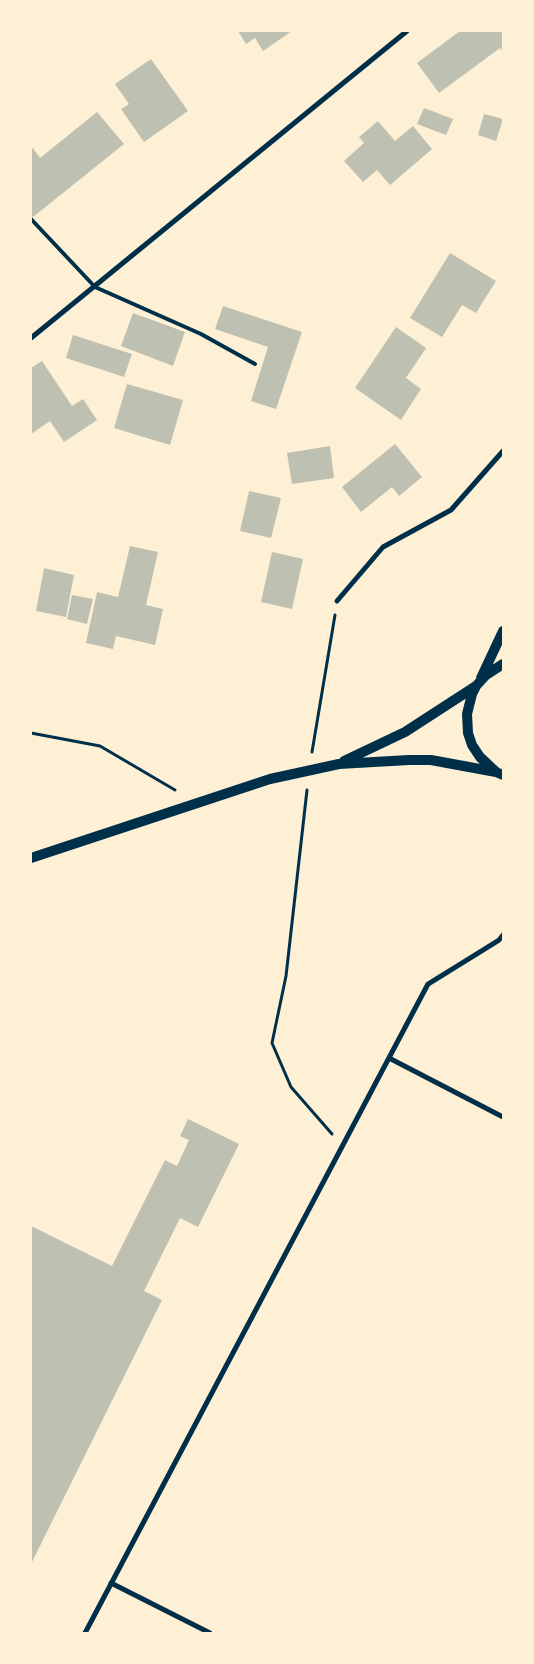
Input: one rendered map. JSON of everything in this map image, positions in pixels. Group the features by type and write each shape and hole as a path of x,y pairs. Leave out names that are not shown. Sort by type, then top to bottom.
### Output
{"main road":[{"path":"500,775 480,757 472,744 468,733 467,714 472,694 503,631"},
{"path":"339,764 405,732 478,684 486,675 503,664"},
{"path":"31,858 270,779 339,764 431,760 500,775"}],"street":[{"path":"31,338 407,31"},
{"path":"337,601 383,548 451,510 503,451"},
{"path":"85,1633 428,984 499,940 503,935"},
{"path":"389,1058 503,1117"},
{"path":"111,1583 210,1633"}],"lane":[{"path":"31,219 95,287 201,334 256,364"}],"path":[{"path":"337,601 309,770 286,976 272,1042 291,1087 342,1146"},
{"path":"31,734 100,746 198,804"}],"building":[{"path":"238,31 292,31 263,51 255,38 246,44"},
{"path":"460,31 503,31 503,52 500,48 439,93 417,63"},
{"path":"151,59 188,111 144,142 121,109 129,104 115,84"},
{"path":"424,108 453,119 446,135 417,124"},
{"path":"97,112 124,144 33,217 31,215 31,150 33,148 40,158"},
{"path":"484,114 503,119 496,141 478,135"},
{"path":"378,121 395,141 413,126 432,149 390,185 377,170 363,182 344,161 364,143 359,137"},
{"path":"450,253 496,281 476,313 462,305 442,337 410,318"},
{"path":"223,306 302,332 276,409 251,401 268,347 215,329"},
{"path":"133,313 185,332 173,366 121,346"},
{"path":"396,327 426,348 406,378 421,389 401,420 355,388"},
{"path":"73,335 132,354 124,377 66,358"},
{"path":"42,361 72,406 83,399 97,420 64,442 50,421 31,434 31,368"},
{"path":"127,384 183,400 170,445 114,428"},
{"path":"395,444 422,477 399,496 392,487 361,512 342,487"},
{"path":"330,446 334,478 292,484 287,453"},
{"path":"249,491 281,498 271,538 240,531"},
{"path":"130,546 158,552 146,605 163,609 155,645 116,636 113,649 86,643 97,592 118,597"},
{"path":"272,552 303,559 292,609 261,602"},
{"path":"44,568 74,575 66,617 36,611"},
{"path":"72,595 93,599 87,624 67,619"},
{"path":"188,1119 239,1144 198,1227 180,1218 144,1291 162,1300 31,1564 31,1226 112,1266 165,1160 177,1166 189,1140 180,1136"}]}
